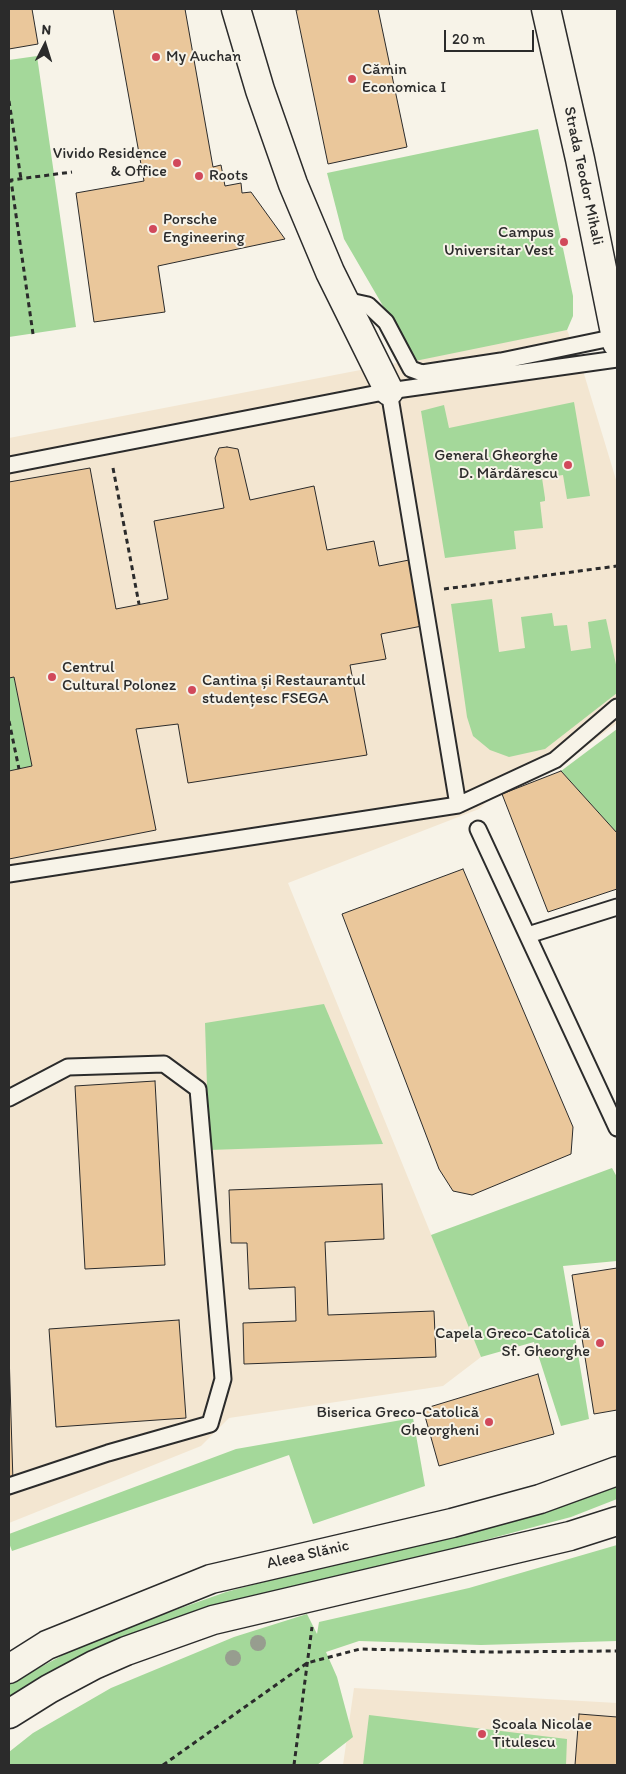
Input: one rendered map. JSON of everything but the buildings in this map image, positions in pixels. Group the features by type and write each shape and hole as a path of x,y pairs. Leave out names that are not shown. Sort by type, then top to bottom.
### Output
{"main road":[{"path":"236,9 260,90 293,184 330,272 389,391"},
{"name":"Strada Teodor Mihali","path":"546,9 580,159 617,346"},
{"name":"Aleea Slănic","path":"9,1669 47,1645 211,1579 452,1523 540,1499 617,1471"},
{"path":"9,1714 49,1689 118,1654 213,1620 570,1536 617,1521"}],"lane":[{"path":"345,300 368,305 386,322 411,369 422,373 617,346"},
{"path":"9,465 617,346"},
{"path":"389,391 458,805"},
{"path":"9,874 458,805 555,760 617,707"},
{"path":"478,829 617,1128"},
{"path":"528,935 617,907"},
{"path":"9,1098 68,1067 164,1064 198,1089 223,1379 210,1424 108,1453 9,1486"}],"path":[{"path":"9,101 21,179"},
{"path":"33,334 11,180 72,172"},
{"path":"109,446 139,604"},
{"path":"422,592 617,566"},
{"path":"9,721 19,769"},
{"path":"163,1765 307,1663 360,1649 491,1652 617,1651"},
{"path":"294,1765 307,1663"}],"shaded area":[{"path":"567,330 581,364 617,483 617,723 563,764 495,794 479,809 288,883 481,1357 443,1386 229,1418 201,1446 9,1523 9,438"},
{"name":"Școala Nicolae Titulescu","path":"354,1688 617,1703 617,1765 343,1765"}],"green space":[{"path":"37,56 76,327 9,337 9,60"},
{"path":"538,129 573,296 573,316 567,330 415,361 344,239 327,173"},
{"path":"574,402 590,496 567,499 563,475 542,478 545,498 545,501 540,502 543,528 514,531 516,549 445,558 421,411 444,405 449,428"},
{"path":"492,599 499,652 525,648 521,617 552,613 554,626 567,625 571,651 591,648 588,622 606,619 617,669 617,693 545,749 509,757 490,750 473,736 467,717 451,604"},
{"path":"14,677 32,766 9,771 9,678"},
{"path":"617,729 617,833 561,771"},
{"path":"324,1004 383,1144 209,1150 205,1023"},
{"path":"612,1168 617,1177 617,1261 563,1266 589,1419 561,1426 534,1342 481,1357 431,1235"},
{"path":"413,1418 425,1486 313,1524 289,1455 12,1551 9,1543 9,1534 236,1449"},
{"path":"617,1482 617,1499 571,1517 231,1608 9,1701 9,1684 91,1640 226,1592 566,1502"},
{"path":"617,1545 617,1641 481,1645 359,1641 326,1652 337,1677 353,1737 317,1765 9,1765 9,1752 33,1733 111,1688 234,1637 307,1614 317,1634 319,1622 469,1588"},
{"path":"369,1715 567,1739 566,1765 363,1765"}],"place":[{"name":"My Auchan","path":"156,57"},
{"name":"Cămin Economica I","path":"352,79"},
{"name":"Vivido Residence & Office","path":"177,163"},
{"name":"Roots","path":"199,176"},
{"name":"Porsche Engineering","path":"153,229"},
{"name":"Campus Universitar Vest","path":"564,242"},
{"name":"General Gheorghe D. Mărdărescu","path":"568,465"},
{"name":"Centrul Cultural Polonez","path":"52,677"},
{"name":"Cantina și Restaurantul studențesc FSEGA","path":"192,690"},
{"name":"Capela Greco-Catolică Sf. Gheorghe","path":"600,1343"},
{"name":"Biserica Greco-Catolică Gheorgheni","path":"489,1422"},
{"name":"Școala Nicolae Titulescu","path":"482,1734"}]}
